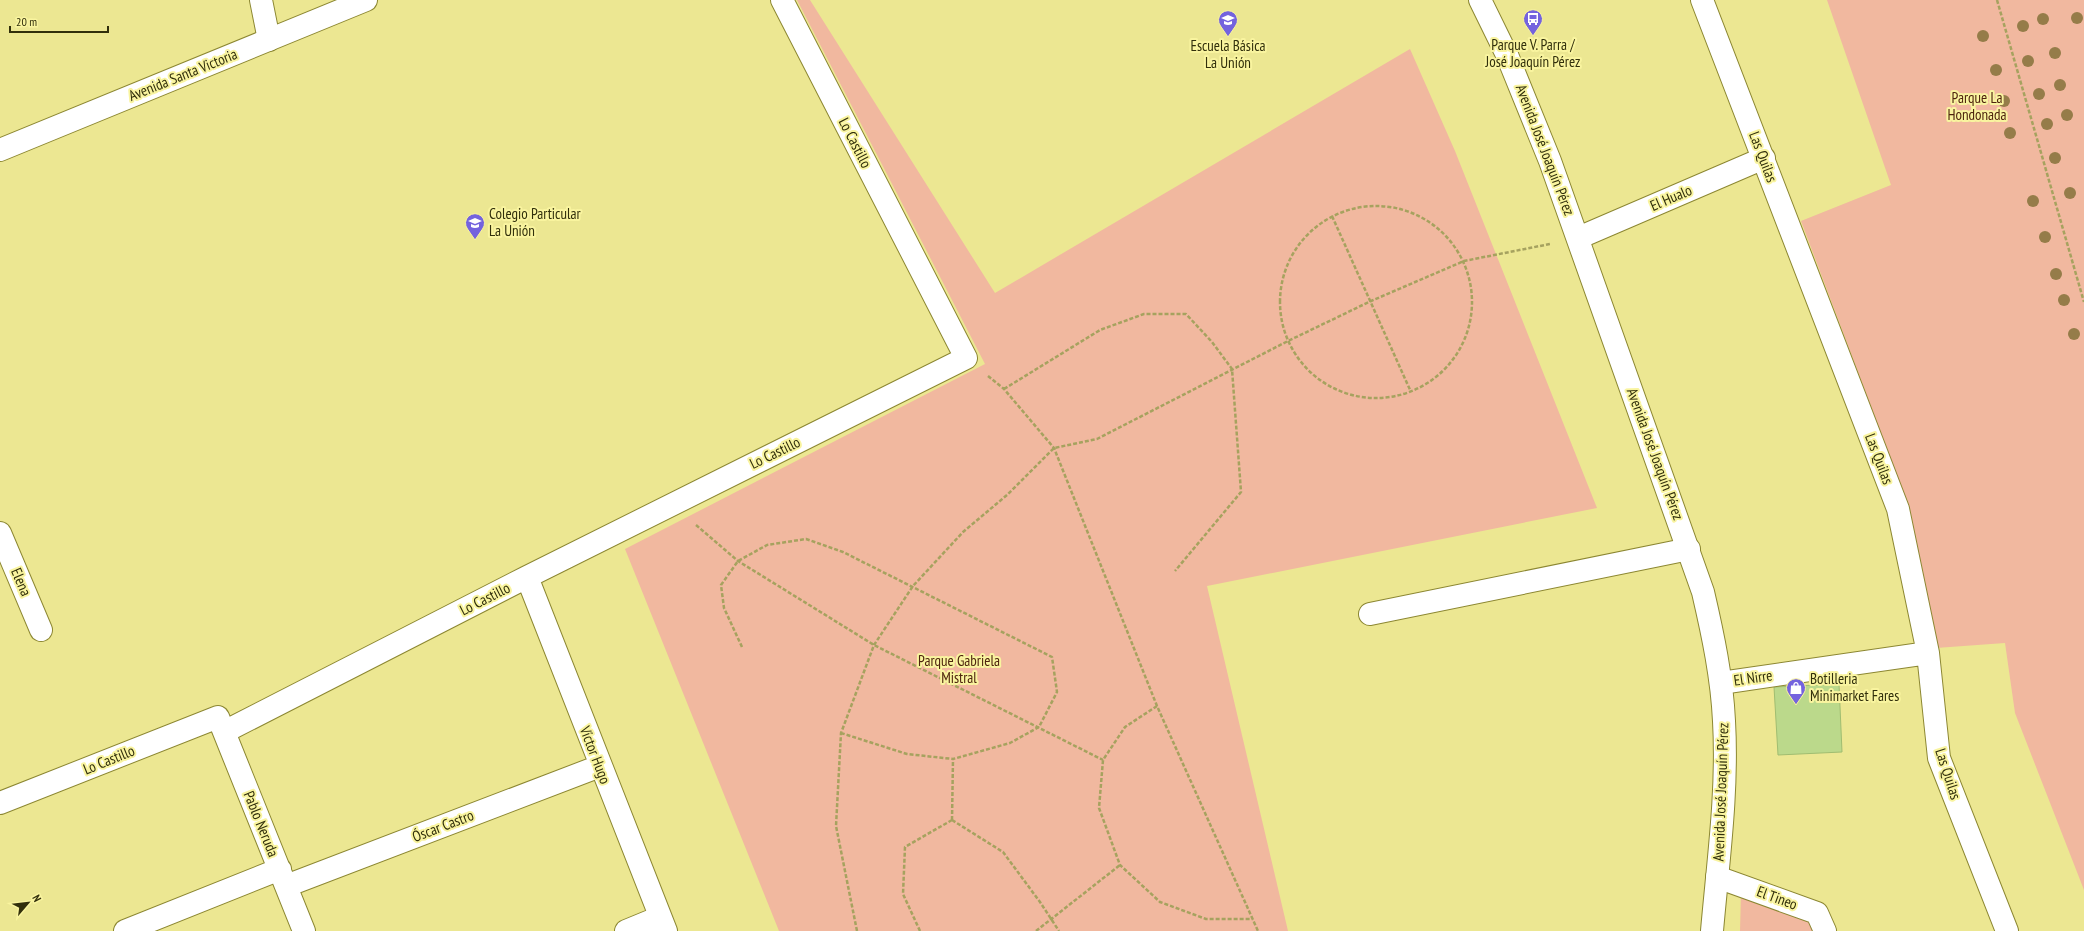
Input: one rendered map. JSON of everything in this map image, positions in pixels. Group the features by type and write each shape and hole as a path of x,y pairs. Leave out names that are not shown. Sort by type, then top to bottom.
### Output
{"street":[{"path":"261,0 269,40"},
{"name":"Avenida Santa Victoria","path":"0,150 366,0"},
{"name":"Lo Castillo","path":"0,803 221,724 527,577 966,358 782,0"},
{"name":"Avenida José Joaquín Pérez","path":"1480,0 1530,107 1689,548 1705,600 1721,683 1725,761 1712,931"},
{"name":"Las Quilas","path":"1702,0 1898,509 1928,653 1939,758 2007,931"},
{"name":"El Hualo","path":"1578,238 1764,158"},
{"name":"Elena","path":"0,533 41,630"},
{"path":"1370,614 1689,548"},
{"name":"Víctor Hugo","path":"527,577 663,924"},
{"name":"El Nirre","path":"1721,683 1928,653"},
{"name":"Pablo Neruda","path":"221,724 304,931"},
{"name":"Óscar Castro","path":"125,931 283,878 600,766"},
{"name":"El Tineo","path":"1717,877 1818,913 1825,931"},
{"path":"626,931 663,924"}],"path":[{"path":"1997,0 2084,302"},
{"path":"1362,206 1392,206 1422,217 1446,236 1464,261 1471,286 1472,313 1466,338 1453,361 1434,380 1411,392 1383,399 1353,396 1326,385 1303,366 1288,341 1280,313 1281,284 1291,256 1308,232 1332,216 1362,206"},
{"path":"1332,216 1411,392"},
{"path":"857,931 836,826 841,733 874,645 914,586 963,532 1007,495 1054,448 1098,439 1288,341 1371,301 1464,261 1578,238"},
{"path":"1004,389 1100,330 1144,314 1186,314 1212,342 1232,369 1241,492 1175,571"},
{"path":"966,358 1004,389 1054,448 1157,706 1258,931"},
{"path":"672,505 738,561 874,645 1103,760"},
{"path":"742,647 724,608 721,584 738,561 767,545 806,539 843,552 914,586 1052,657 1057,692 1039,727 1010,743 953,759 907,754 841,733"},
{"path":"1157,706 1126,727 1103,760 1099,808 1120,865 1160,902 1206,919 1253,919"},
{"path":"952,820 953,759"},
{"path":"952,820 1002,852 1059,931"},
{"path":"920,931 903,894 905,847 952,820"},
{"path":"1036,931 1120,865"}],"green space":[{"name":"Parque Gabriela Mistral","path":"797,0 810,0 995,293 1410,49 1455,151 1597,508 1207,586 1288,931 779,931 625,549 985,364"},
{"name":"Parque La Hondonada","path":"1827,0 2084,0 2084,890 2015,713 2005,643 1936,648 1908,505 1801,221 1891,185"},
{"path":"1741,892 1816,920 1820,931 1740,931"}],"building":[{"path":"1839,684 1842,752 1778,755 1774,687"}],"place":[{"name":"Parque V. Parra / José Joaquín Pérez","path":"1533,36"},
{"name":"Escuela Básica La Unión","path":"1228,37"},
{"name":"Colegio Particular La Unión","path":"475,240"},
{"name":"Botilleria Minimarket Fares","path":"1796,705"}]}
